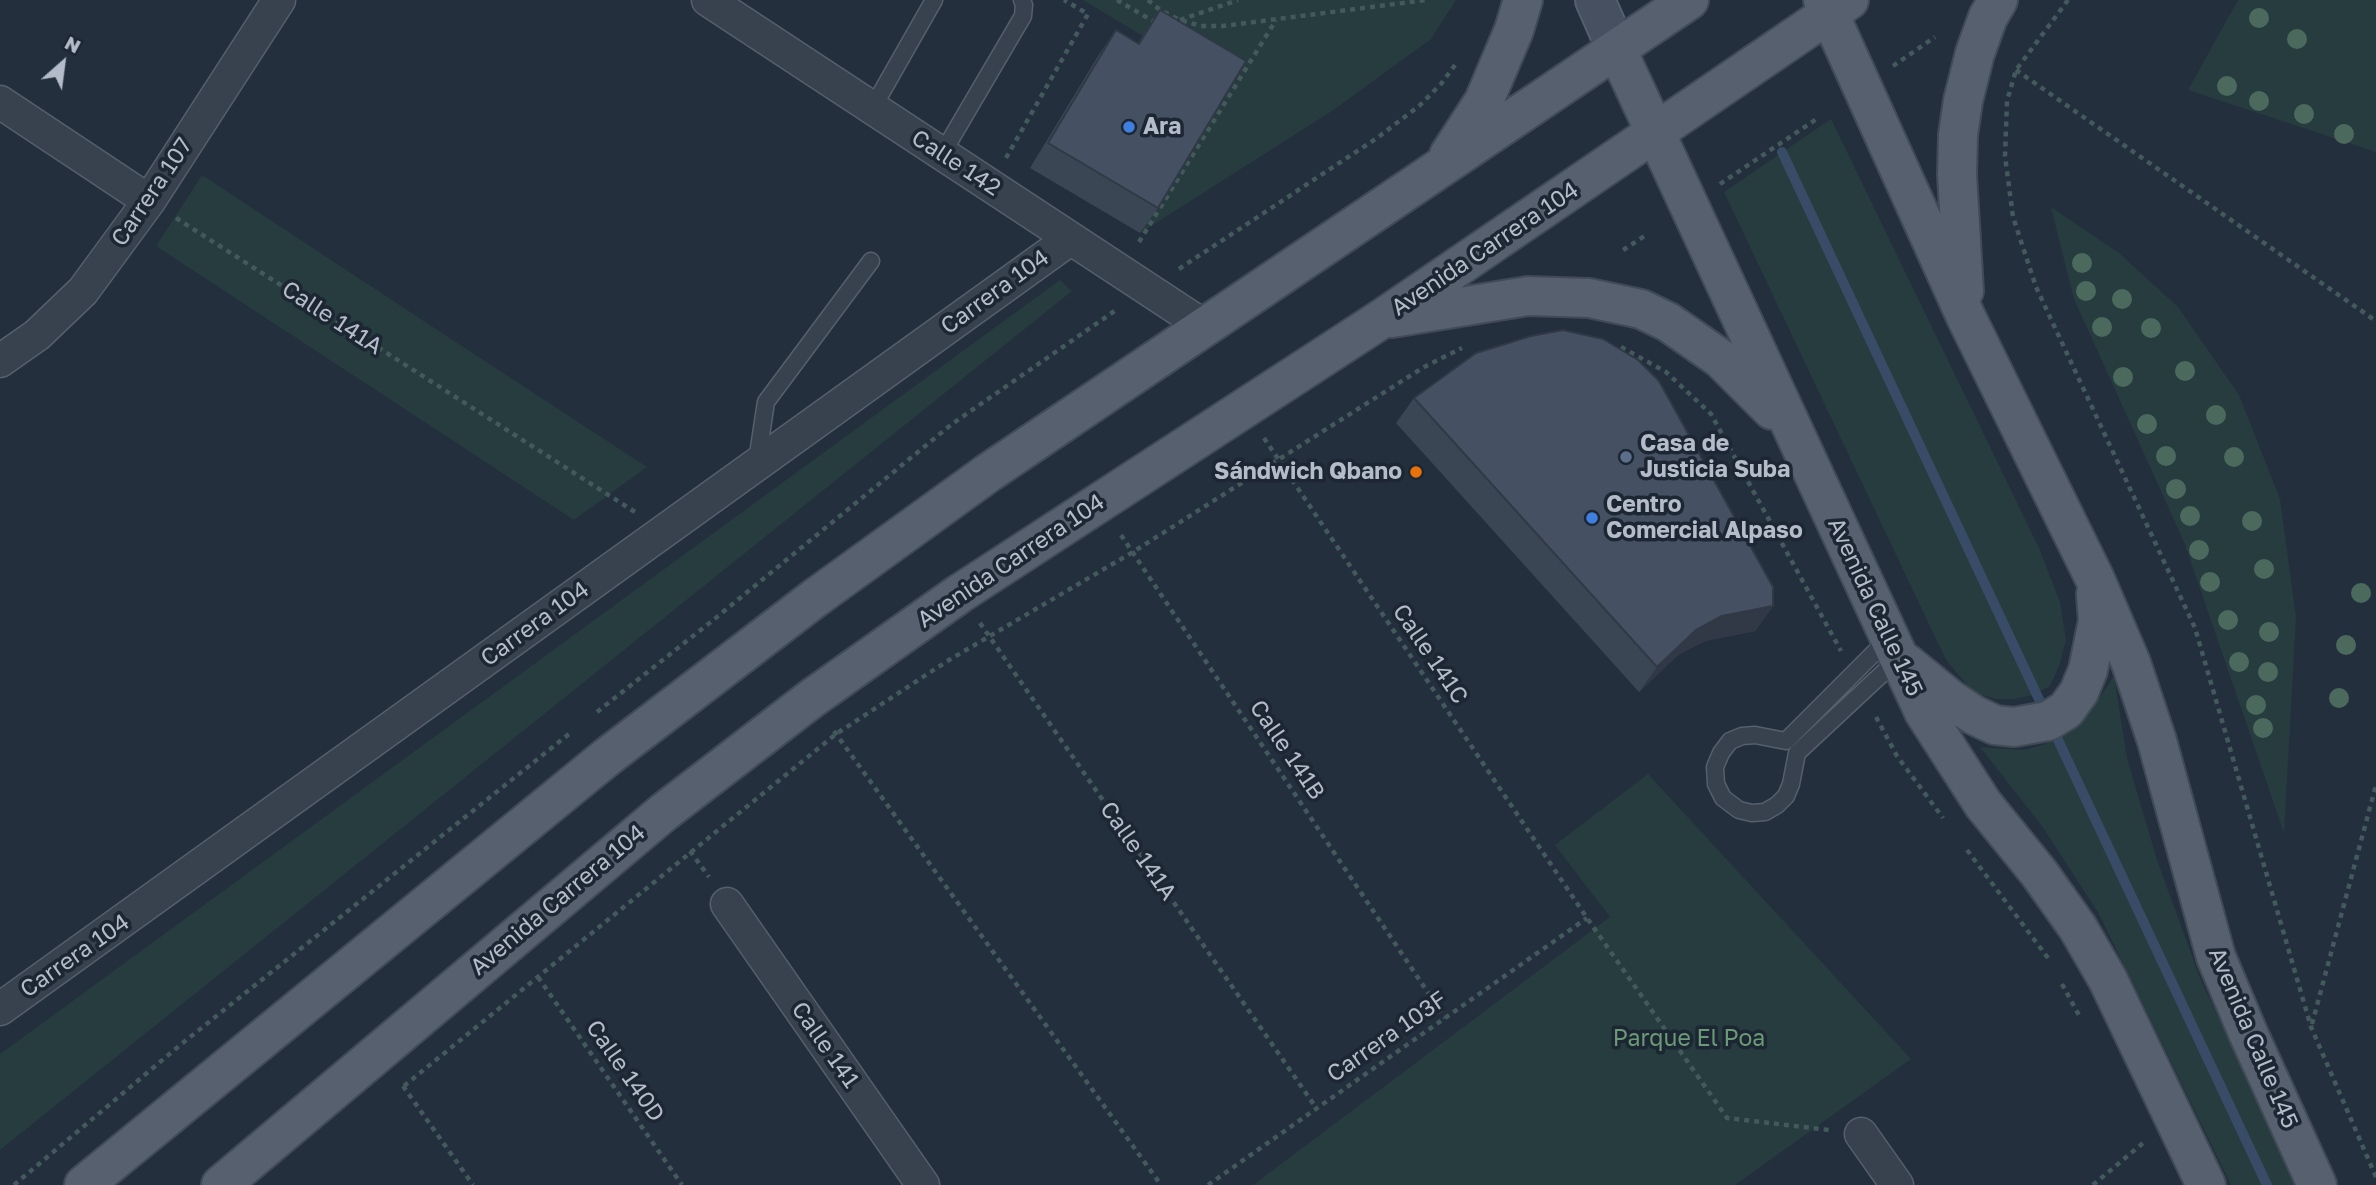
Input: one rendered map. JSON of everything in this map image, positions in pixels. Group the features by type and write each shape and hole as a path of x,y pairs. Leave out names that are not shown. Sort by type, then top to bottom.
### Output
{"main road":[{"path":"1442,167 1484,101 1514,30 1523,0"},
{"name":"Avenida Calle 145","path":"1595,0 1793,434 1924,712 1983,804 2039,873 2078,928 2108,980 2206,1185"},
{"path":"84,1185 607,757 747,648 988,473 1689,0"},
{"path":"1966,317 1960,241 1958,135 1975,53 1988,17 1998,0"},
{"name":"Avenida Calle 145","path":"1834,4 1966,317 2095,579 2131,663 2157,741 2216,957 2317,1185"},
{"name":"Avenida Carrera 104","path":"221,1185 664,812 811,699 959,594 1380,320 1655,132 1834,4"},
{"path":"1380,320 1528,296 1589,298 1641,309 1685,332 1721,359 1752,388 1793,434"},
{"path":"1894,648 1974,715 1995,725 2014,727 2048,721 2066,710 2079,692 2094,647 2098,621 2095,579"}],"street":[{"name":"Carrera 107","path":"0,361 37,335 83,291 149,201 279,0"},
{"name":"Calle 142","path":"708,0 1204,326"},
{"path":"0,102 149,201"},
{"name":"Carrera 104","path":"0,1009 1070,239"},
{"name":"Calle 141","path":"727,904 923,1185"},
{"path":"1861,1134 1897,1185"}],"lane":[{"path":"872,108 934,0"},
{"path":"942,154 1023,16 1022,0"},
{"path":"757,464 766,402 871,261"},
{"path":"1894,648 1863,692 1797,753 1791,784 1786,796 1777,805 1752,813 1739,810 1723,798 1716,784 1715,767 1721,752 1730,741 1755,735 1786,741 1854,675 1894,648"}],"path":[{"path":"1003,164 1088,14 1064,0"},
{"path":"1117,0 1163,27"},
{"path":"1148,0 1160,10 1180,20 1201,26 1277,20 1426,0"},
{"path":"1180,20 1238,0"},
{"path":"2068,0 2015,70 2007,101 2004,156 2013,217 2036,287 2194,628 2311,1027 2376,1177"},
{"path":"1137,246 1277,20"},
{"path":"1882,74 1935,37"},
{"path":"1231,67 1243,74"},
{"path":"2015,70 2376,321"},
{"path":"1710,191 1818,118"},
{"name":"Calle 141A","path":"149,201 664,531"},
{"path":"1623,250 1646,235"},
{"path":"393,1094 836,734 949,660 1133,552 1424,367 1475,344"},
{"path":"1617,346 1630,350 1666,372 1711,414 1854,675"},
{"name":"Calle 141C","path":"1246,407 1277,459 1587,918 1727,1118 1861,1134"},
{"name":"Calle 141B","path":"1099,502 1445,1018"},
{"name":"Calle 141A","path":"959,594 1317,1109"},
{"path":"1863,692 1896,756 1945,821"},
{"path":"811,699 1161,1185"},
{"path":"2311,1027 2376,785"},
{"path":"1962,843 2051,962"},
{"name":"Carrera 103F","path":"1208,1185 1587,918"},
{"path":"2057,974 2082,1022"},
{"name":"Calle 140D","path":"538,977 682,1185"},
{"path":"403,1086 473,1185"},
{"path":"2093,1185 2144,1142 2150,1152"}],"green space":[{"path":"1083,0 1456,0 1431,39 1332,111 1140,233 1228,87"},
{"path":"2238,0 2376,0 2376,152 2188,90"},
{"path":"1831,119 2039,548 2060,602 2066,640 2059,666 2050,686 2033,695 1996,699 1973,692 1946,660 1724,192"},
{"path":"202,175 647,467 574,520 156,246"},
{"path":"2051,207 2119,253 2178,307 2239,395 2280,499 2296,617 2284,833 2184,542 2074,299"},
{"path":"1060,280 1072,291 0,1150 0,1054"},
{"path":"2114,676 2127,758 2157,860 2200,978 2297,1185 2231,1185 2099,914 2042,826 1980,747 2024,750 2046,744 2089,714"},
{"name":"Parque El Poa","path":"1648,774 1911,1059 1735,1185 1253,1185 1610,917 1555,845"}],"building":[{"name":"Ara","path":"1160,10 1246,61 1158,208 1048,143 1116,30 1139,44"},
{"name":"Centro Comercial Alpaso","path":"1563,330 1603,339 1638,360 1659,381 1773,587 1773,606 1722,616 1696,630 1657,667 1414,398 1476,353 1531,336"}],"waterway":[{"path":"1782,152 2267,1185"}],"place":[{"name":"Ara","path":"1129,127"},
{"name":"Casa de Justicia Suba","path":"1626,457"},
{"name":"Sándwich Qbano","path":"1416,472"},
{"name":"Centro Comercial Alpaso","path":"1592,518"}]}
